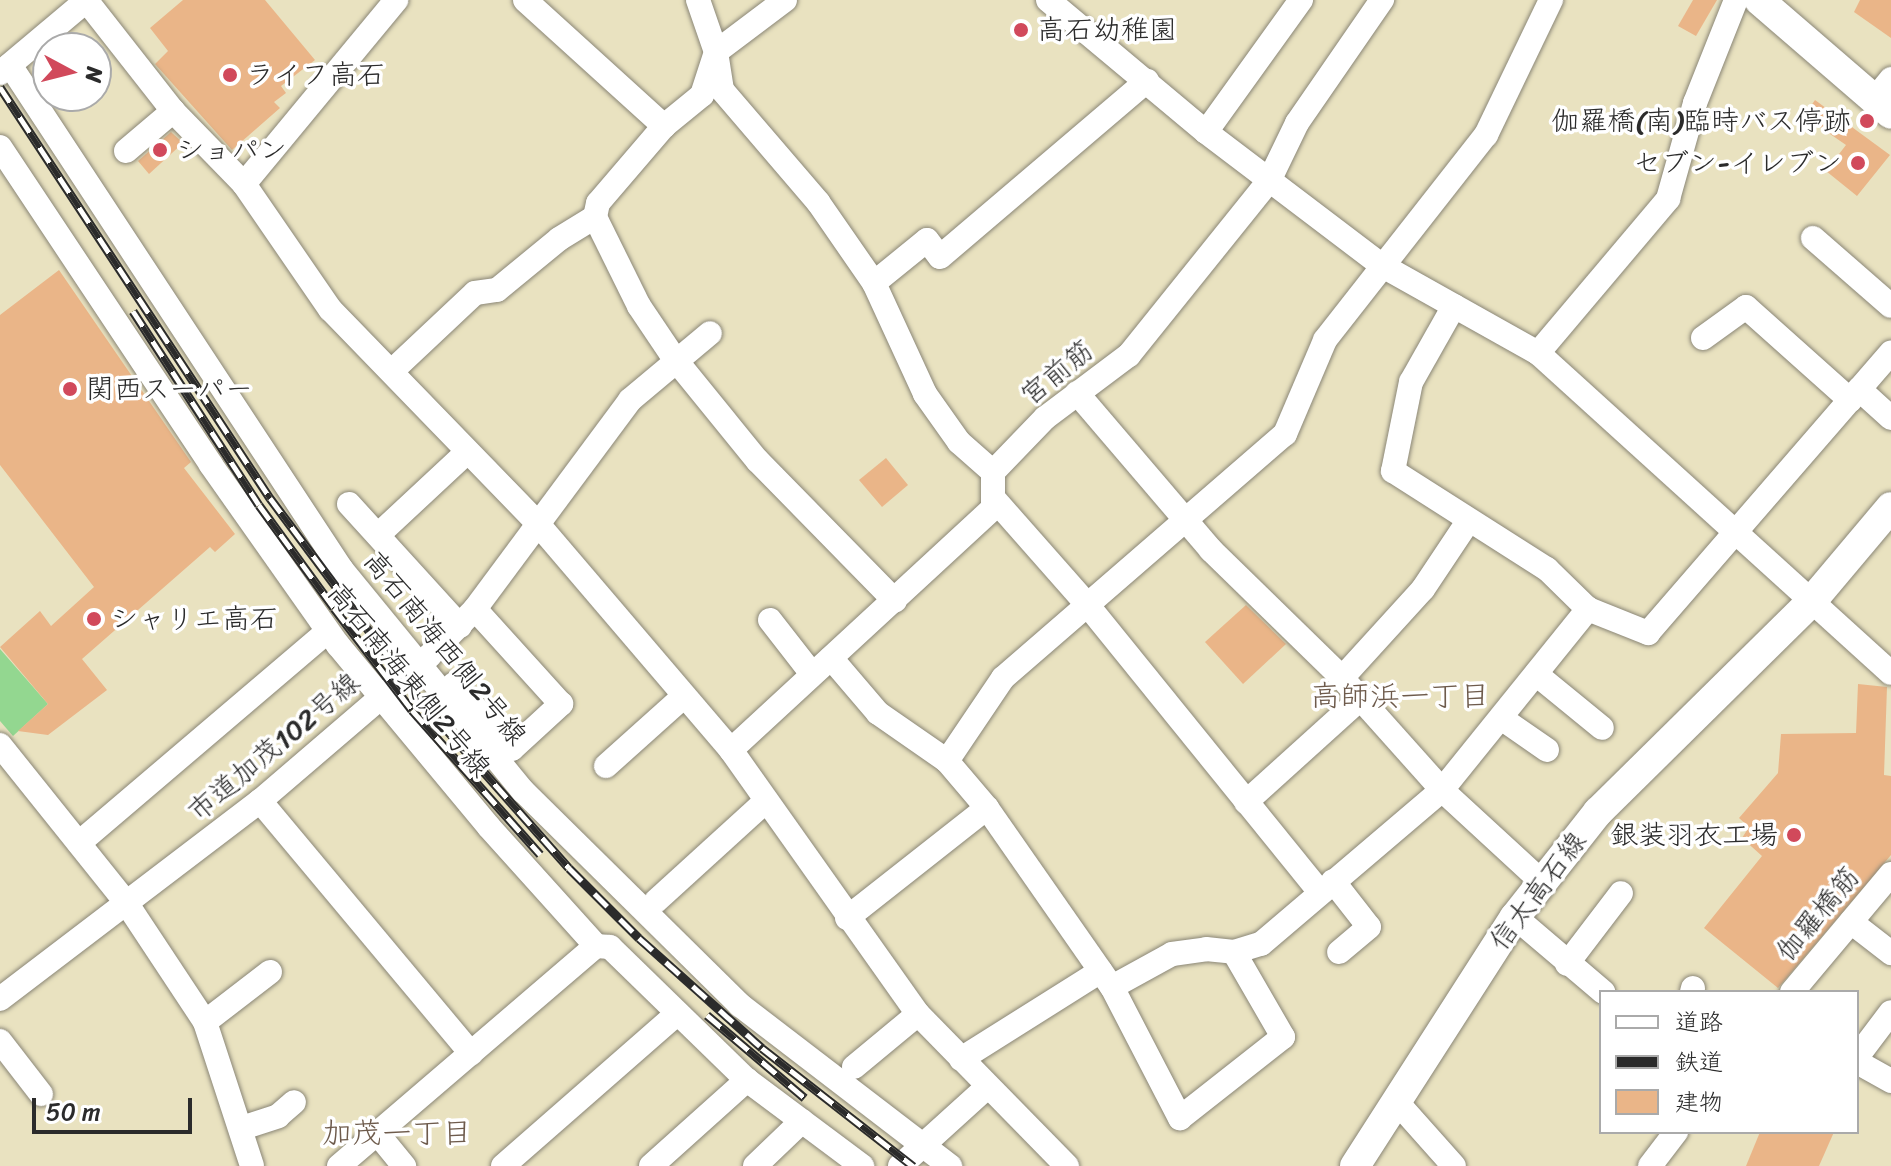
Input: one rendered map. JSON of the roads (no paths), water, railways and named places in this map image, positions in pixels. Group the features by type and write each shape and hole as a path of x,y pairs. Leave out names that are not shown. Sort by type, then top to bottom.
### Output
{"main road":[{"path":"1759,0 1885,98"},
{"name":"信太高石線","path":"1355,1166 1515,917 1598,812 1811,602 1891,507"}],"street":[{"path":"5,69 87,0 173,111 244,184 330,309 393,370 466,453 538,524 731,750 847,918 918,1014 986,1088 1067,1166"},
{"path":"244,184 396,0"},
{"path":"525,0 664,126"},
{"path":"698,0 716,52 722,90 818,202 874,283 925,394 959,442 993,472 995,500 993,508 895,601 731,750"},
{"path":"785,0 716,52 702,95 664,126 598,203 595,217 639,306 674,358 757,460 895,601"},
{"path":"1048,0 1206,132 1381,265 1538,353 1891,673"},
{"path":"1206,132 1301,0"},
{"name":"宮前筋","path":"993,472 1077,393 1129,355 1269,181 1297,123 1382,0"},
{"path":"947,761 1003,678 1085,602 1285,434 1325,340 1486,135 1551,0"},
{"path":"1538,353 1668,199 1695,103 1736,0"},
{"name":"高石南海西側2号線","path":"5,69 342,570 424,661 523,791 618,890 740,1005 950,1166"},
{"path":"874,283 927,240 940,257 1147,81"},
{"path":"126,151 173,111"},
{"name":"高石南海東側2号線","path":"0,147 211,465 381,697 596,946 610,947 747,1080 862,1166"},
{"path":"393,370 475,293 497,290 559,239 595,217"},
{"path":"1813,238 1891,306"},
{"path":"1454,306 1411,382 1393,471 1467,523 1547,569 1588,609 1648,633 1891,352"},
{"path":"1703,338 1746,307 1854,395 1891,418"},
{"name":"市道加茂102号線","path":"0,999 260,801 424,661 468,618 630,400 674,358 710,333"},
{"path":"1077,393 1211,550 1342,678 1442,790 1542,882"},
{"path":"378,535 466,453"},
{"path":"995,500 1085,602 1246,802 1369,927 1339,952"},
{"path":"349,504 378,535 561,704 512,749 424,661"},
{"path":"1342,678 1423,589 1467,523"},
{"path":"961,1059 1107,979 1172,954 1206,949 1234,952 1261,944 1442,790 1588,609"},
{"path":"770,620 878,713 947,761 987,808 1107,979 1180,1118 1283,1037 1234,952"},
{"path":"79,843 320,638"},
{"path":"1536,674 1602,728"},
{"path":"606,766 683,697"},
{"path":"1246,802 1359,700"},
{"path":"1501,718 1547,750"},
{"path":"0,745 125,901 205,1022 252,1166"},
{"path":"260,801 471,1053"},
{"path":"656,901 766,801"},
{"path":"847,918 987,808"},
{"name":"伽羅橋筋","path":"1794,990 1891,874"},
{"path":"1567,964 1621,893"},
{"path":"1515,917 1600,990"},
{"path":"1851,922 1891,953"},
{"path":"346,1164 377,1133 596,946"},
{"path":"205,1022 270,972"},
{"path":"1859,1057 1891,1012"},
{"path":"503,1166 678,1013"},
{"path":"854,1067 918,1014"},
{"path":"0,1041 41,1094"},
{"path":"1859,1061 1891,1081"},
{"path":"651,1166 747,1080"},
{"path":"900,1166 986,1088"},
{"path":"1396,1101 1454,1166"},
{"path":"242,1128 278,1116 294,1102"},
{"path":"755,1166 802,1121"},
{"path":"377,1133 404,1166"},
{"path":"1650,1166 1674,1134"}],"railway":[{"path":"0,87 270,498 423,703 569,868 639,938 762,1048 913,1166"},
{"path":"133,311 259,505 334,608 412,710 540,854"},
{"path":"707,1015 805,1098"}],"place":[{"name":"高石幼稚園","path":"1021,30"},
{"name":"ライフ高石","path":"230,75"},
{"name":"伽羅橋(南)臨時バス停跡","path":"1867,121"},
{"name":"ショパン","path":"160,150"},
{"name":"セブン-イレブン","path":"1858,163"},
{"name":"関西スーパー","path":"70,389"},
{"name":"シャリエ高石","path":"94,619"},
{"name":"銀装羽衣工場","path":"1794,835"}],"district":[{"name":"高師浜一丁目","path":"1400,696"},
{"name":"加茂一丁目","path":"397,1133"}]}
